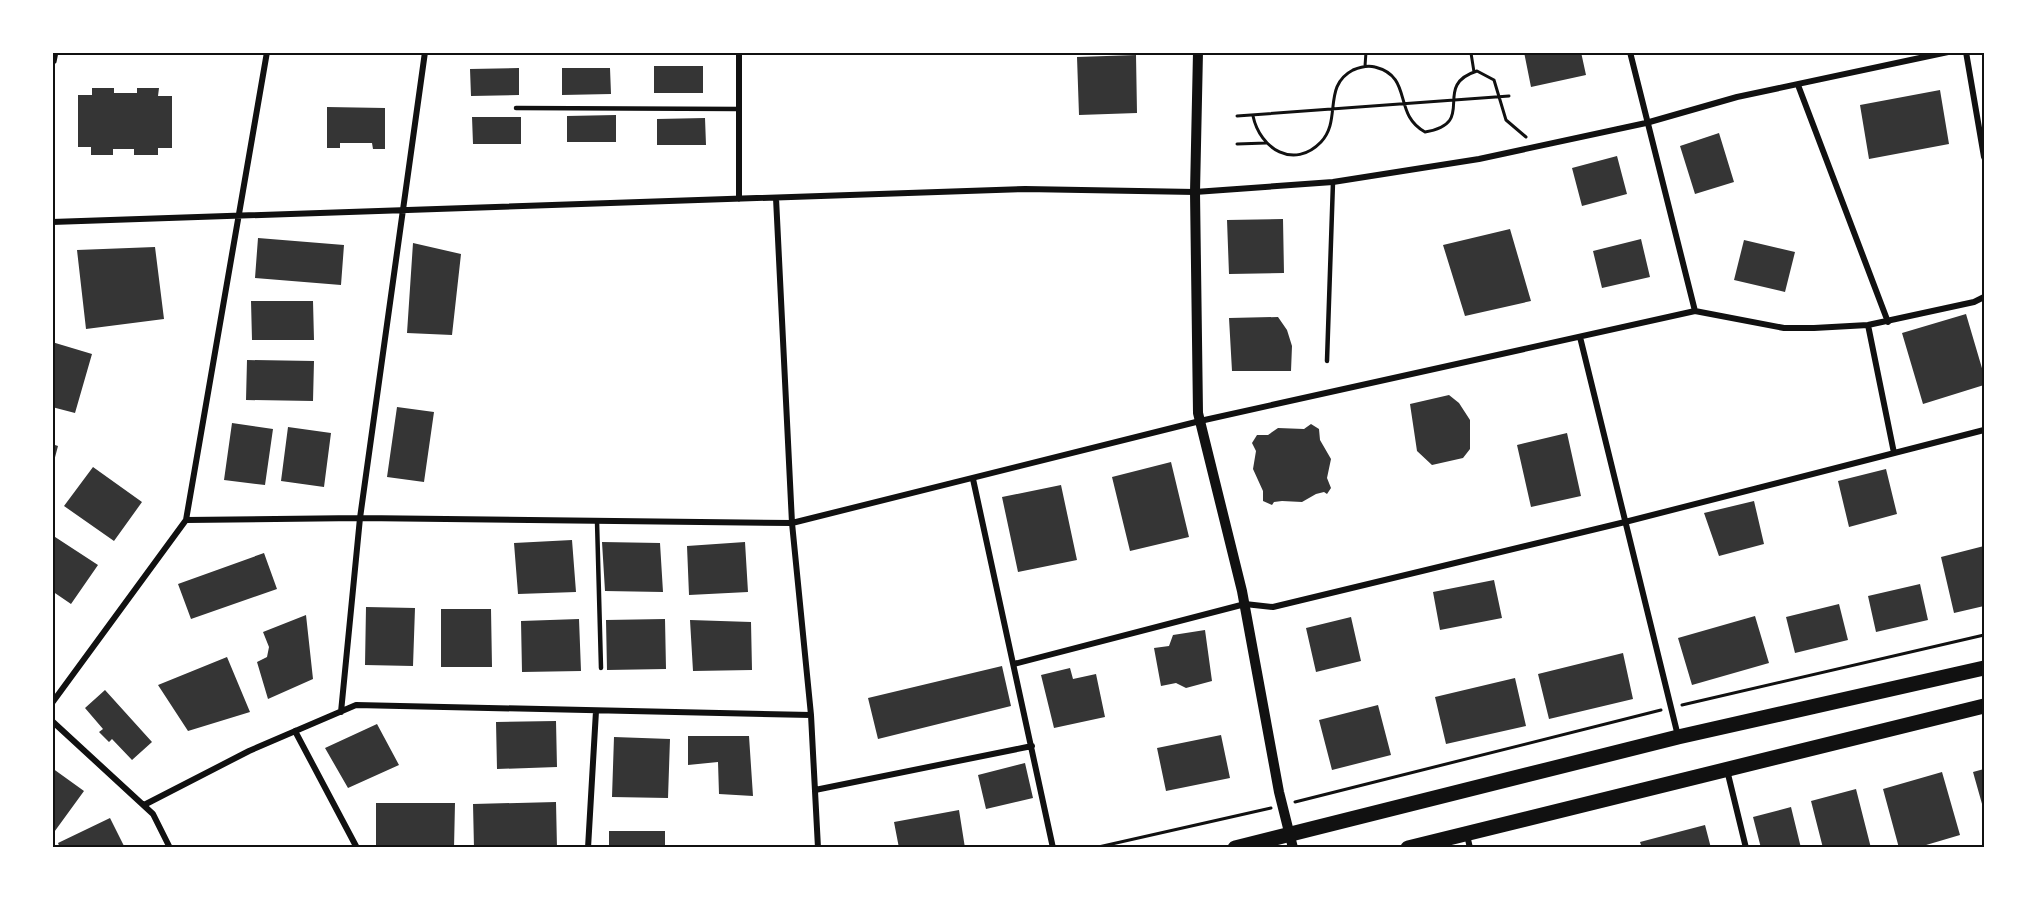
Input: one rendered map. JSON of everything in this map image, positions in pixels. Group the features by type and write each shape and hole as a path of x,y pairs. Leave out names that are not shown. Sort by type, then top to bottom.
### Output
{"main road":[{"path":"1235,848 1291,840 1678,737 1984,668"},
{"path":"1408,848 1984,706"}],"street":[{"path":"52,703 186,520 267,52"},
{"path":"340,712 360,518 425,52"},
{"path":"739,52 739,199"},
{"path":"1198,52 1195,192 1200,421 1245,604 1282,805 1291,840"},
{"path":"1630,52 1695,311"},
{"path":"52,222 238,218 403,210 1025,189 1195,192 1333,182 1479,159 1536,147 1646,123 1737,97 1948,52"},
{"path":"1966,52 1984,157"},
{"path":"1798,85 1888,322"},
{"path":"776,198 792,523 811,715 818,848"},
{"path":"186,520 360,518 792,523 1200,421 1695,311 1784,328 1868,325 1974,302 1984,297"},
{"path":"1868,325 1894,453"},
{"path":"1580,337 1678,737"},
{"path":"1014,664 1245,604 1274,608 1625,522 1984,430"},
{"path":"973,479 1053,848"},
{"path":"144,806 249,751 356,705 811,715"},
{"path":"588,848 596,711"},
{"path":"52,721 153,814 170,848"},
{"path":"295,731 357,848"},
{"path":"815,790 1032,746"},
{"path":"1727,769 1746,848"},
{"path":"1467,832 1470,848"}],"lane":[{"path":"516,108 739,109"},
{"path":"1327,361 1333,182"},
{"path":"597,521 602,668"}],"path":[{"path":"55,62 57,52"},
{"path":"1365,66 1366,52"},
{"path":"1471,53 1474,72"},
{"path":"1253,116 1259,136 1273,149 1290,154 1311,149 1326,134 1337,83 1347,73 1365,66 1387,72 1403,93 1406,115 1425,132 1447,126 1454,114 1455,85 1461,77 1474,72 1487,74 1494,80 1501,97 1501,109 1506,120 1536,147"},
{"path":"1237,116 1509,96"},
{"path":"1237,144 1266,143"},
{"path":"1094,848 1282,805 1671,707 1984,635"}],"building":[{"path":"1524,52 1581,52 1586,75 1531,87"},
{"path":"1136,55 1137,113 1079,115 1077,57"},
{"path":"654,66 703,66 703,93 654,93"},
{"path":"519,68 519,95 471,96 470,69"},
{"path":"562,68 610,68 611,94 562,95"},
{"path":"92,88 114,88 114,93 137,93 137,88 159,88 158,96 172,96 172,148 158,148 158,155 134,155 134,149 113,149 113,155 91,155 91,147 78,147 78,95 92,95"},
{"path":"1940,90 1949,144 1869,159 1860,105"},
{"path":"327,107 385,108 385,149 373,149 372,143 340,143 340,148 327,148"},
{"path":"616,115 616,142 567,142 567,116"},
{"path":"472,117 521,117 521,144 473,144"},
{"path":"705,118 706,145 657,145 657,119"},
{"path":"1719,133 1734,182 1695,194 1680,146"},
{"path":"1617,156 1627,194 1582,206 1572,168"},
{"path":"1283,219 1284,273 1229,274 1227,220"},
{"path":"1510,229 1531,301 1465,316 1443,245"},
{"path":"258,238 344,245 341,285 255,278"},
{"path":"1641,239 1650,277 1602,288 1593,251"},
{"path":"1744,240 1795,252 1785,292 1734,280"},
{"path":"413,243 461,254 452,335 407,333"},
{"path":"155,247 164,319 86,329 77,250"},
{"path":"251,301 313,301 314,340 252,340"},
{"path":"1966,314 1984,375 1984,385 1923,404 1902,333"},
{"path":"1278,317 1287,330 1292,346 1291,371 1232,371 1229,318"},
{"path":"52,342 92,354 75,413 52,407"},
{"path":"247,360 314,361 313,401 246,400"},
{"path":"1449,395 1459,403 1470,420 1470,449 1463,458 1432,465 1417,451 1410,404"},
{"path":"397,407 434,412 424,482 387,477"},
{"path":"232,423 273,429 265,485 224,480"},
{"path":"1311,424 1319,429 1320,440 1331,459 1327,478 1331,488 1327,494 1324,492 1316,494 1302,502 1282,501 1274,502 1272,505 1263,501 1263,491 1253,469 1256,451 1252,443 1257,435 1268,435 1278,428 1304,429"},
{"path":"288,427 331,433 324,487 281,481"},
{"path":"1567,433 1581,496 1531,507 1517,445"},
{"path":"52,444 58,446 53,465 52,465"},
{"path":"1171,462 1189,537 1130,551 1112,477"},
{"path":"93,467 142,502 114,541 64,506"},
{"path":"1886,469 1897,514 1849,527 1838,481"},
{"path":"1061,485 1077,560 1018,572 1002,497"},
{"path":"1754,501 1764,544 1719,556 1704,513"},
{"path":"52,535 98,565 71,604 52,591"},
{"path":"572,540 576,592 518,594 514,543"},
{"path":"602,542 660,543 663,592 605,591"},
{"path":"745,542 748,592 689,595 687,546"},
{"path":"1984,546 1984,606 1954,613 1941,557"},
{"path":"264,553 277,589 191,619 178,584"},
{"path":"1494,580 1502,618 1440,630 1433,592"},
{"path":"1920,584 1928,620 1876,632 1868,596"},
{"path":"1839,604 1848,640 1795,653 1786,617"},
{"path":"366,607 415,608 413,666 365,665"},
{"path":"441,609 491,609 492,667 441,667"},
{"path":"306,615 313,679 268,699 257,662 267,657 269,647 263,632"},
{"path":"1755,616 1769,663 1692,685 1678,638"},
{"path":"1351,617 1361,661 1316,672 1306,628"},
{"path":"579,619 581,671 522,672 521,621"},
{"path":"665,619 666,669 607,670 606,620"},
{"path":"690,620 751,622 752,670 693,671"},
{"path":"1205,630 1212,681 1186,688 1176,683 1161,686 1154,648 1169,646 1173,635"},
{"path":"1623,653 1633,699 1549,719 1538,674"},
{"path":"227,657 250,712 188,731 158,685"},
{"path":"1002,666 1011,706 878,739 868,698"},
{"path":"1070,668 1073,679 1096,674 1105,717 1054,728 1041,675"},
{"path":"1515,678 1526,726 1446,744 1435,697"},
{"path":"105,690 152,742 132,760 112,739 109,742 99,732 103,729 85,708"},
{"path":"1378,705 1391,755 1332,770 1319,720"},
{"path":"556,721 557,767 497,769 496,722"},
{"path":"377,724 399,765 348,788 325,748"},
{"path":"1221,735 1230,778 1166,791 1157,748"},
{"path":"688,736 749,736 753,796 719,794 718,762 688,765"},
{"path":"614,737 670,739 668,798 612,797"},
{"path":"1025,763 1033,798 986,809 978,775"},
{"path":"52,768 84,791 52,835"},
{"path":"1984,769 1984,811 1973,772"},
{"path":"1942,772 1960,835 1916,848 1899,848 1883,789"},
{"path":"1856,789 1871,848 1823,848 1811,801"},
{"path":"556,802 557,848 474,848 473,804"},
{"path":"376,803 455,803 454,848 376,848"},
{"path":"1791,807 1801,848 1761,848 1753,817"},
{"path":"959,810 965,848 899,848 894,822"},
{"path":"110,818 125,848 60,848 58,843"},
{"path":"1705,825 1711,848 1642,848 1640,842"},
{"path":"609,831 665,831 665,848 609,848"}]}
